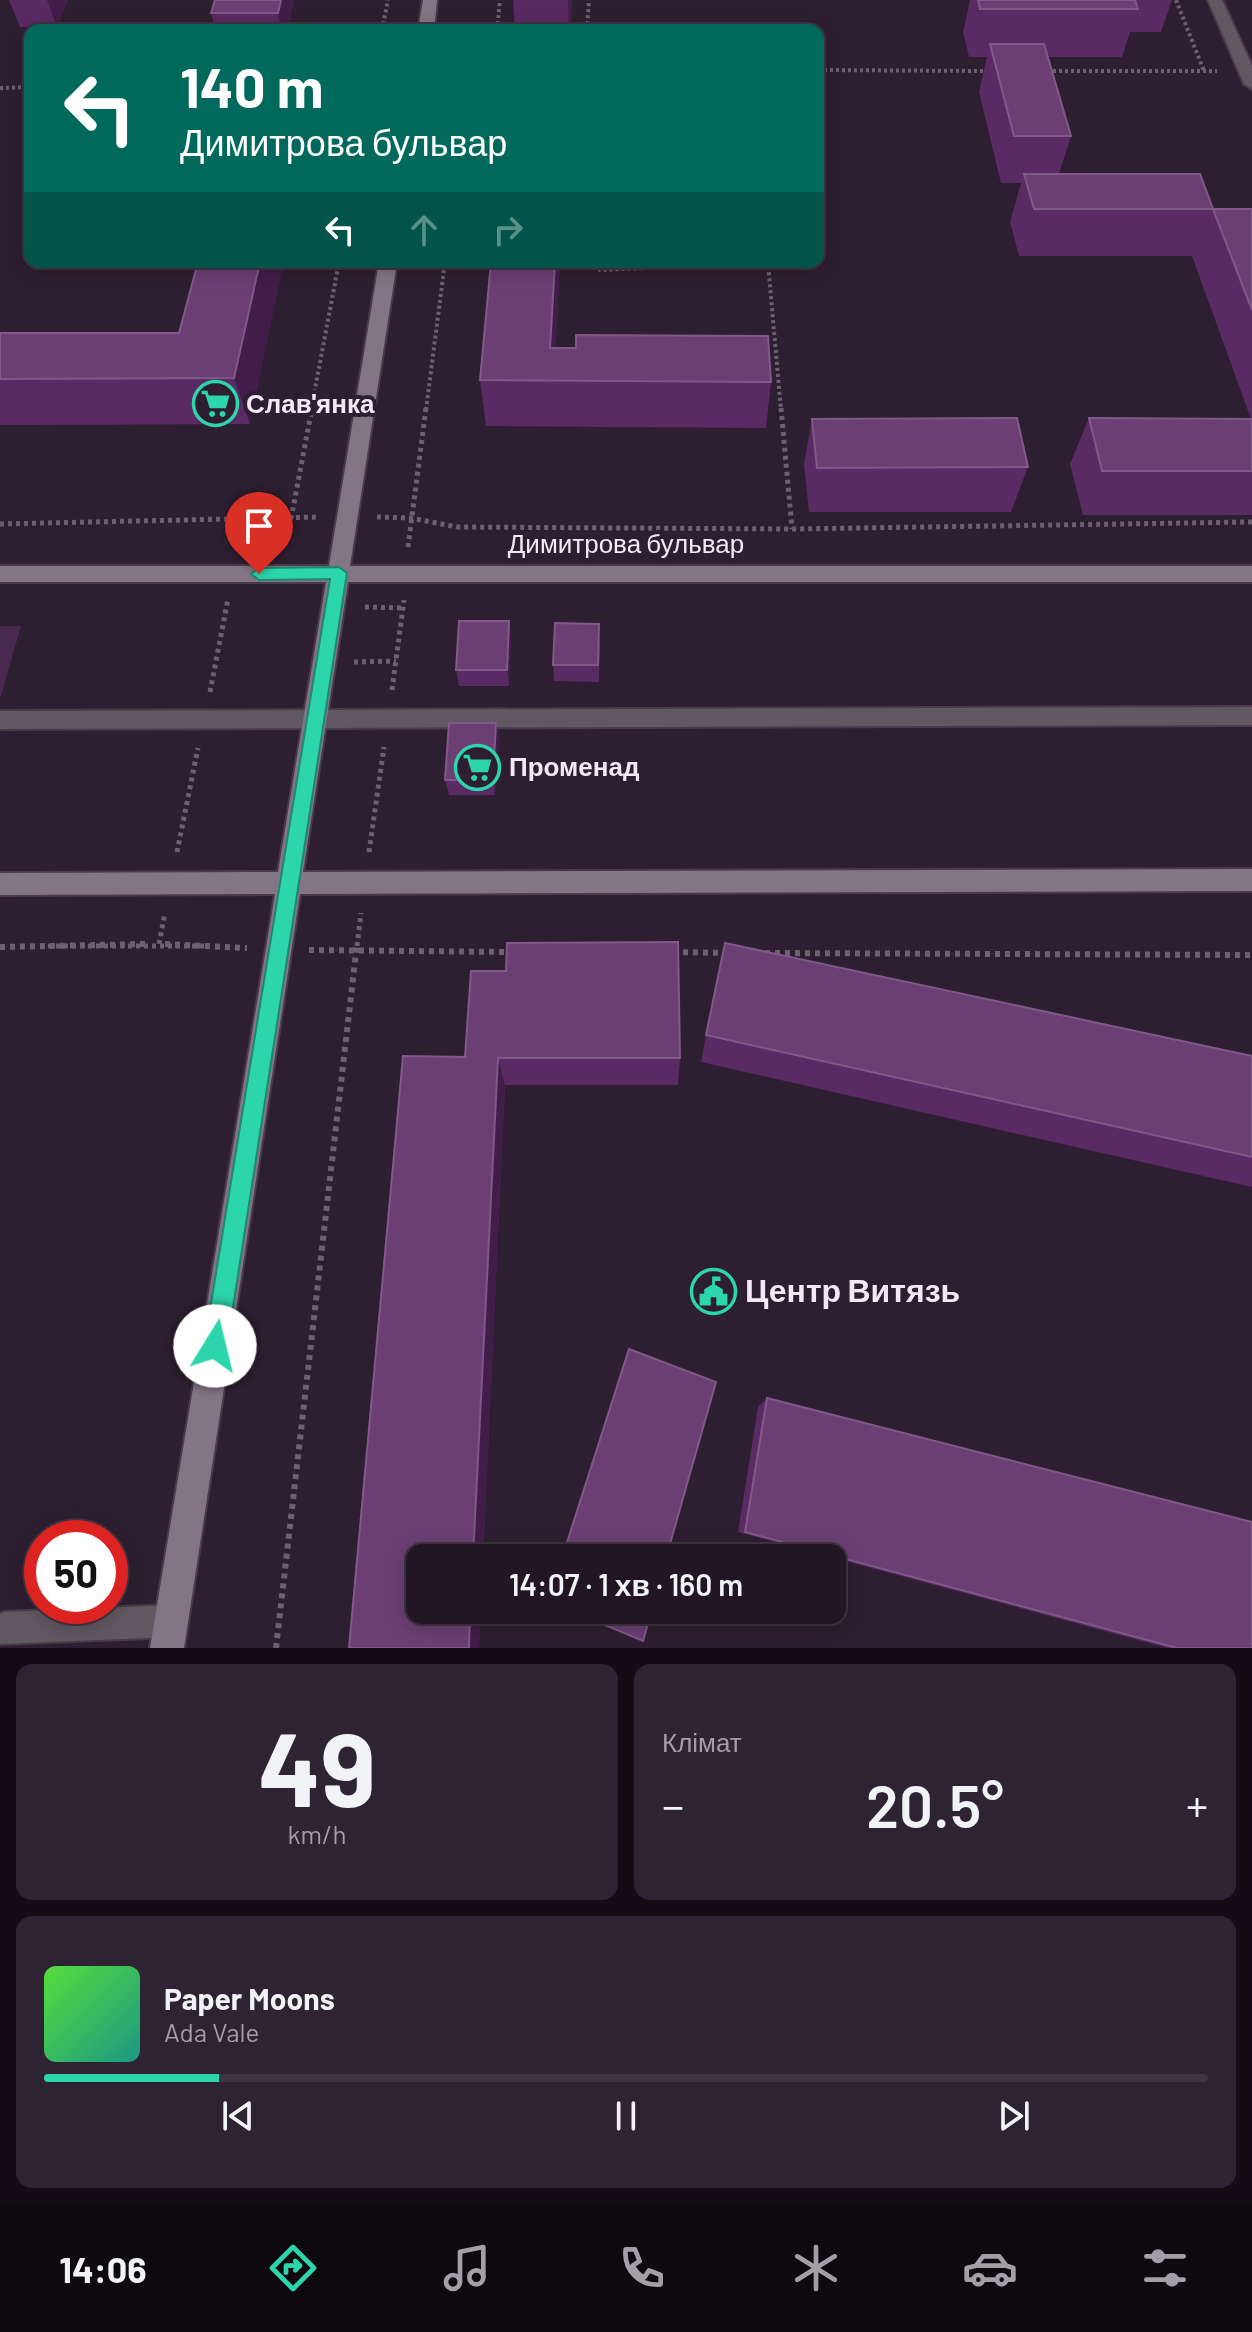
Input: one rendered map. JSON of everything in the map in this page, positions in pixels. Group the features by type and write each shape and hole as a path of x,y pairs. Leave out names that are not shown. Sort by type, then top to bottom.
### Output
{"street":[{"path":"427,24 430,0"},
{"path":"1215,0 1249,78"},
{"path":"4,1629 169,1634 387,268"},
{"name":"Димитрова бульвар","path":"0,574 1252,574"},
{"path":"0,720 1252,716"},
{"path":"0,884 1252,880"}],"path":[{"path":"383,24 388,0"},
{"path":"498,24 500,0"},
{"path":"587,24 589,0"},
{"path":"1176,0 1204,71"},
{"path":"824,70 991,71"},
{"path":"1036,71 1204,71 1249,78"},
{"path":"0,88 24,87"},
{"path":"291,519 338,268"},
{"path":"276,1648 356,951 396,661 410,518 444,268"},
{"path":"599,268 648,268"},
{"path":"768,268 792,529"},
{"path":"0,524 291,519 348,515 410,518 458,527 792,529 1252,522"},
{"path":"325,663 396,661"},
{"path":"0,947 159,944 278,950 513,952"},
{"path":"670,952 733,953"},
{"path":"749,953 1252,955"}],"shaded area":[{"path":"0,626 21,626 0,699"}],"building":[{"path":"215,0 281,0 278,13 211,13"},
{"path":"978,0 1135,0 1138,9 980,9"},
{"path":"990,44 1044,44 1071,136 1014,136"},
{"path":"1024,174 1200,174 1213,209 1034,209"},
{"path":"1213,209 1252,209 1252,310"},
{"path":"196,268 259,268 234,378 0,379 0,333 179,333"},
{"path":"490,268 555,268 550,348 576,348 576,335 768,336 771,382 480,380"},
{"path":"1017,418 1028,467 817,468 812,419"},
{"path":"1089,418 1252,419 1252,471 1102,471"},
{"path":"459,621 509,621 507,670 456,670"},
{"path":"555,623 599,624 598,665 553,665"},
{"path":"449,723 496,723 493,780 445,780"},
{"path":"678,942 680,1058 498,1058 474,1544 406,1544 406,1624 470,1624 469,1648 349,1648 403,1056 465,1057 471,971 506,971 507,943"},
{"path":"725,943 1252,1056 1252,1157 706,1035"},
{"path":"629,1349 716,1382 670,1544 566,1544"},
{"path":"767,1398 1252,1522 1252,1648 1177,1648 846,1559 846,1544 790,1544 745,1532"},
{"path":"602,1624 648,1624 643,1641"}],"place":[{"name":"Слав'янка","path":"215,404"},
{"name":"Променад","path":"478,767"},
{"name":"Центр Витязь","path":"714,1291"}],"route":[{"path":"215,1346 339,573 259,574"}]}
